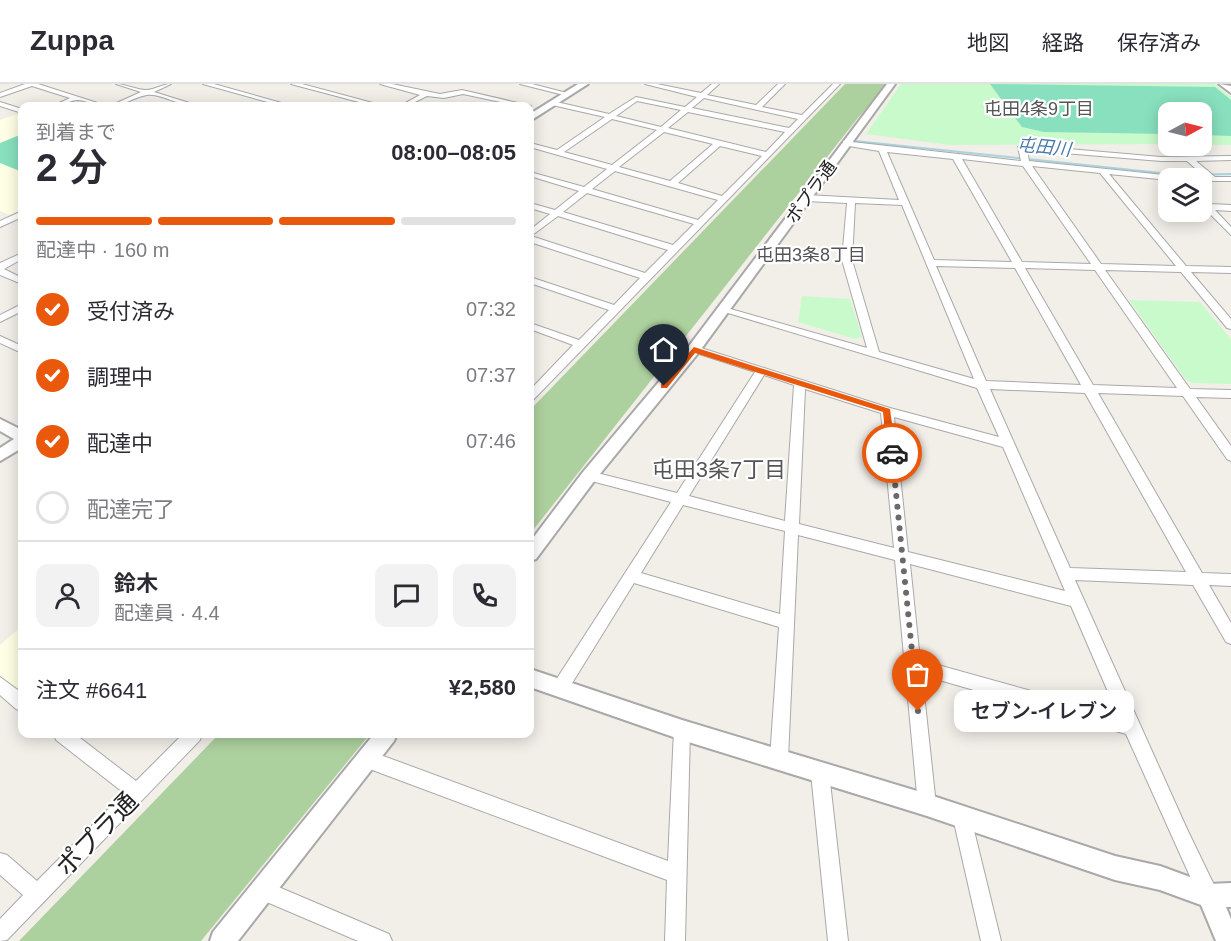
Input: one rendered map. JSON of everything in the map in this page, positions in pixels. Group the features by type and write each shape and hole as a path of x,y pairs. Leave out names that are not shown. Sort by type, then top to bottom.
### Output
{"street":[{"path":"0,95 31,84 88,102"},
{"path":"118,84 181,102"},
{"path":"123,102 168,84"},
{"path":"206,84 272,102"},
{"path":"383,84 435,97 457,95 462,92 506,102"},
{"path":"523,84 568,94"},
{"path":"534,116 584,84"},
{"path":"652,84 804,118"},
{"path":"534,231 716,84"},
{"path":"756,108 782,84"},
{"path":"535,383 616,309 837,84"},
{"name":"ポプラ通","path":"534,549 590,476 694,350 891,84"},
{"path":"1223,84 1231,90"},
{"path":"298,86 364,102"},
{"path":"268,101 285,93"},
{"path":"411,102 426,94"},
{"path":"68,102 77,99"},
{"path":"558,153 636,99 791,131"},
{"path":"555,103 768,155"},
{"path":"0,104 18,109"},
{"path":"534,108 543,110"},
{"path":"9,113 18,111"},
{"path":"672,184 718,143"},
{"path":"846,143 882,149 1025,160 1158,177"},
{"path":"534,146 724,199"},
{"path":"1231,158 1161,159 1022,147 1025,160 1231,456"},
{"path":"882,149 982,385 1067,574 1180,836 1220,896 1228,941"},
{"path":"956,156 1231,637"},
{"path":"1188,158 1196,168"},
{"path":"1102,171 1231,326"},
{"path":"534,175 700,223"},
{"path":"1212,178 1231,179"},
{"path":"806,198 905,203"},
{"path":"850,202 847,260 874,352"},
{"path":"534,206 675,249"},
{"path":"1212,206 1231,208"},
{"path":"1212,213 1231,232"},
{"path":"1,223 18,216"},
{"path":"534,240 647,277"},
{"path":"18,258 0,269 18,280"},
{"path":"930,263 1231,270"},
{"path":"534,280 616,309"},
{"path":"0,319 18,309"},
{"path":"723,310 982,385 1231,394"},
{"path":"534,327 580,344"},
{"path":"0,339 18,348"},
{"path":"694,350 887,411 1008,444"},
{"path":"560,688 762,370"},
{"path":"779,759 790,528 800,382"},
{"path":"887,411 927,806"},
{"path":"0,424 18,435"},
{"path":"0,455 18,441"},
{"path":"590,476 1078,602"},
{"path":"1067,574 1231,580"},
{"path":"630,576 787,623"},
{"path":"913,665 1132,727"},
{"path":"534,679 682,730 927,806 1115,868 1160,878 1220,896"},
{"path":"0,685 18,699"},
{"path":"675,941 682,730"},
{"path":"67,738 138,793"},
{"name":"ポプラ通","path":"0,933 190,738"},
{"path":"222,941 384,738"},
{"path":"367,759 677,874"},
{"path":"820,773 838,941"},
{"path":"962,818 991,941"},
{"path":"0,862 38,895"},
{"path":"262,890 382,941"}],"shaded area":[{"path":"18,115 18,212 10,215 0,211 0,120"},
{"path":"18,629 18,692 0,678 0,645"}],"green space":[{"path":"845,84 888,84 857,119 534,529 534,406"},
{"path":"901,84 1214,84 1231,97 1231,145 1212,145 1212,102 1158,102 1158,144 950,145 866,134"},
{"path":"990,84 1215,87 1231,100 1231,136 1212,135 1212,102 1158,102 1158,134 1044,132 1022,127"},
{"path":"18,136 18,170 0,163 0,143"},
{"path":"802,296 850,299 862,337 855,339 798,322"},
{"path":"1129,300 1200,302 1231,339 1231,384 1193,383 1186,380"},
{"path":"215,738 367,738 201,941 19,941"}],"waterway":[{"name":"屯田川","path":"855,141 1180,175 1231,174"}],"way so far":[{"path":"892,453 918,711"}],"place":[{"name":"セブン-イレブン","path":"918,711"}],"district":[{"name":"屯田4条9丁目","path":"1039,109"},
{"name":"屯田3条8丁目","path":"811,255"},
{"name":"屯田3条7丁目","path":"719,469"}],"route":[{"path":"664,386 694,350 698,351 887,411 892,453"}]}
